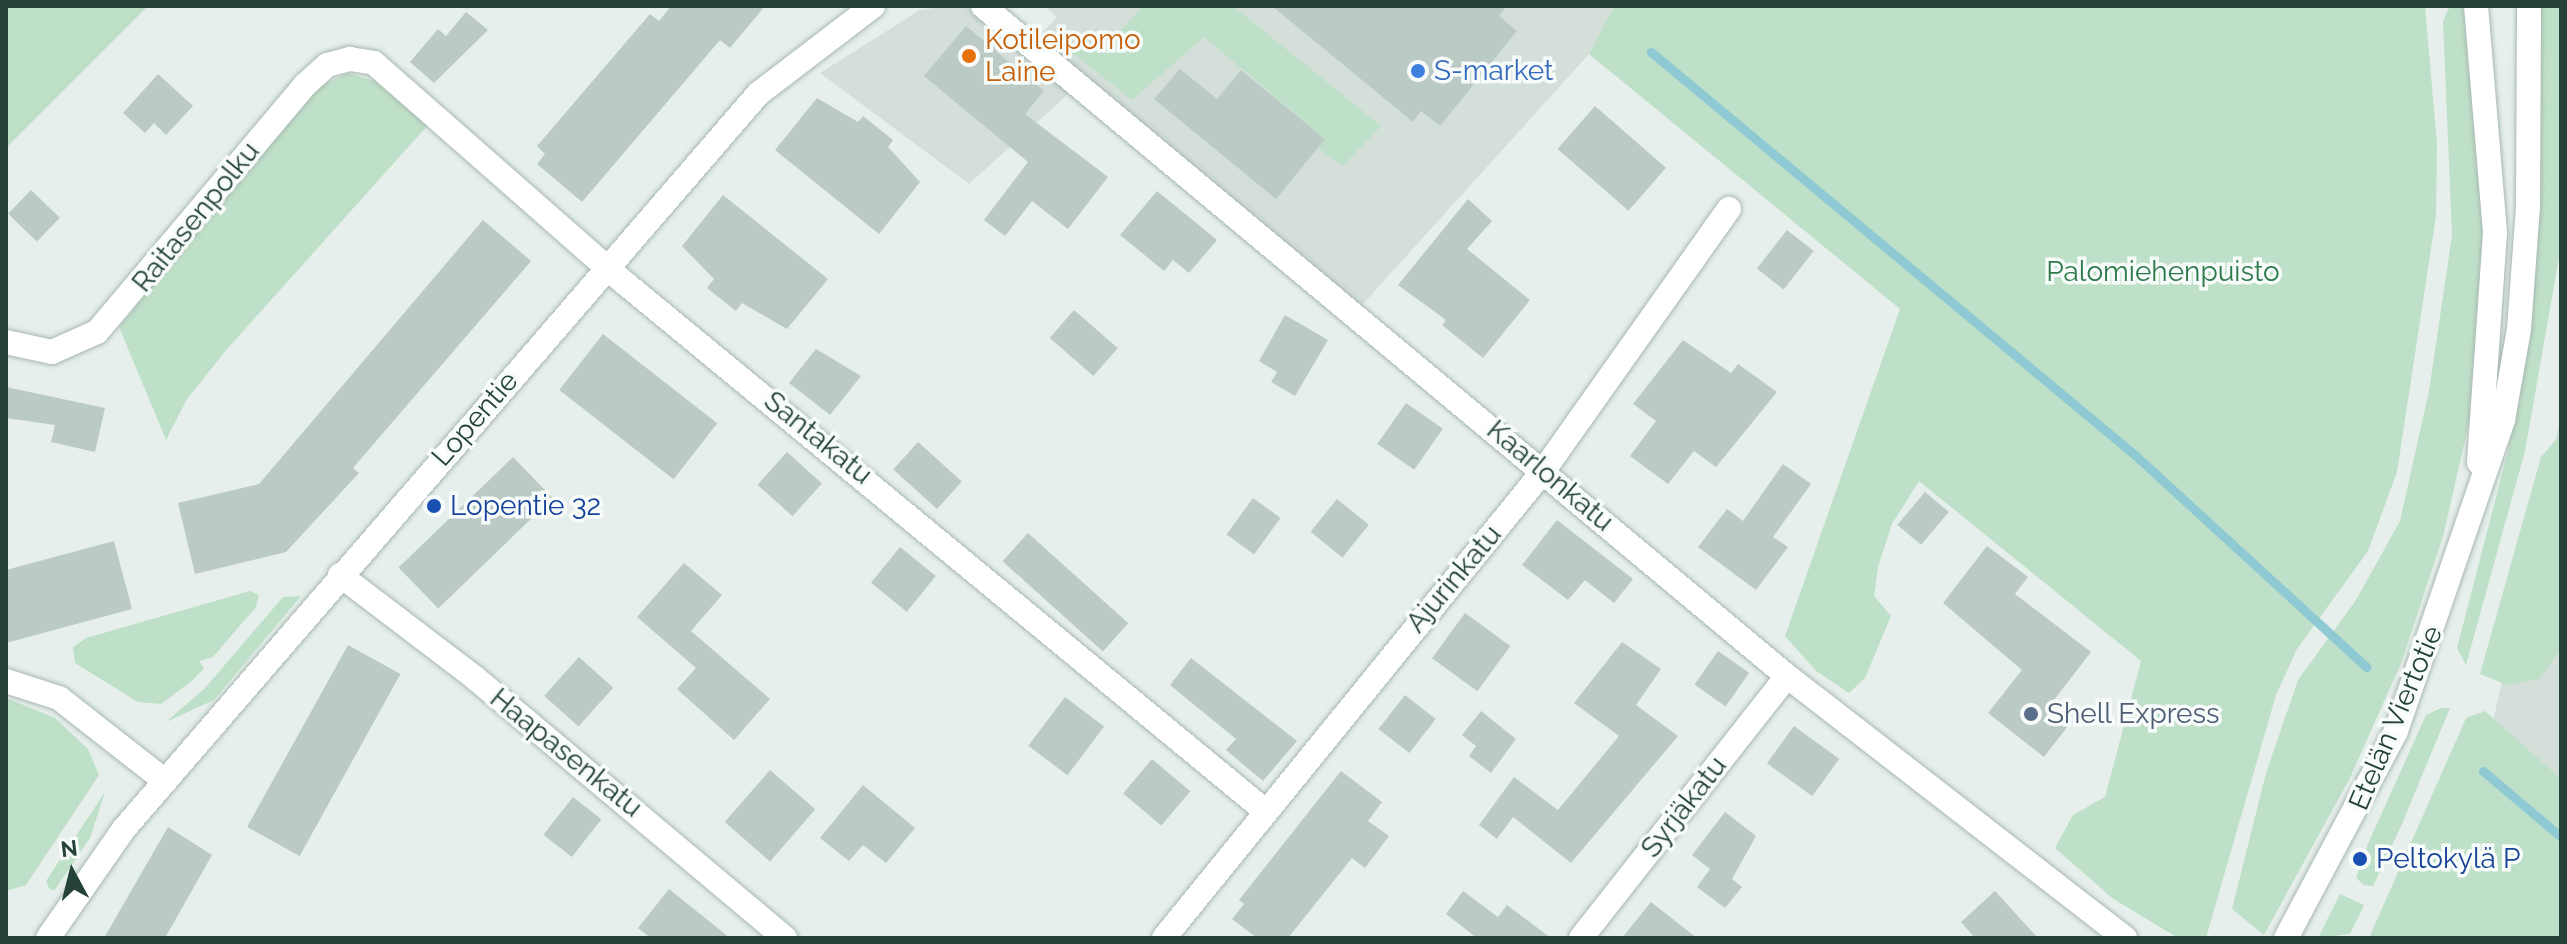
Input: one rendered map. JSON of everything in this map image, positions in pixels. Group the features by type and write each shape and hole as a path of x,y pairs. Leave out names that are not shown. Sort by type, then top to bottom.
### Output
{"street":[{"name":"Lopentie","path":"48,938 91,870 165,781 606,266 758,94 873,6"},
{"name":"Kaarlonkatu","path":"983,6 1544,470 1787,676 2108,933"},
{"name":"Etelän Viertotie","path":"2476,6 2495,233 2478,486"},
{"name":"Etelän Viertotie","path":"2286,938 2396,731 2445,598 2478,486 2503,420 2519,329 2528,206 2529,6"},
{"name":"Raitasenpolku","path":"6,342 52,352 97,332 305,85 327,65 350,59 374,63"},
{"name":"Santakatu","path":"374,63 606,266 1264,810"},
{"name":"Ajurinkatu","path":"1164,938 1264,810 1544,470 1729,209"},
{"name":"Haapasenkatu","path":"340,575 548,737 785,938"},
{"name":"Syrjäkatu","path":"1581,938 1787,676"},
{"path":"6,681 59,698 165,781"}],"shaded area":[{"path":"983,6 1030,45 1057,17 1045,6 1614,6 1589,54 1353,315 1076,87 969,184 820,73 920,10"},
{"path":"2561,415 2561,938 2440,938 2497,828 2494,717"}],"green space":[{"path":"6,6 148,6 6,148"},
{"path":"1143,6 1233,6 1381,126 1343,166 1318,148 1325,139 1204,37 1132,100 1073,53 1083,39 1100,54"},
{"name":"Palomiehenpuisto","path":"1614,6 2425,6 2437,144 2436,216 2397,472 2368,551 2297,649 2276,695 2206,938 2178,938 2112,898 2055,848 2073,815 2105,797 2141,661 1919,481 1892,524 1878,567 1874,596 1891,616 1865,678 1849,693 1816,671 1785,636 1900,309 1589,54"},
{"path":"2450,6 2465,6 2484,238 2474,400 2444,533 2402,661 2350,778 2264,935 2232,909 2266,773 2298,680 2356,600 2400,521 2429,391 2452,235 2443,21"},
{"path":"2539,6 2561,6 2561,246 2525,451 2466,665 2457,648 2509,447 2524,361"},
{"path":"348,73 374,81 428,125 228,348 187,399 166,440 119,327 314,89"},
{"path":"2561,434 2561,649 2539,679 2507,685 2480,674 2541,457"},
{"path":"250,591 259,595 256,607 213,657 199,661 204,668 193,680 161,704 138,702 75,663 73,647 86,638"},
{"path":"301,596 214,700 166,722 205,688 283,597"},
{"path":"6,698 55,718 88,749 99,775 26,885 6,891"},
{"path":"2441,708 2450,708 2402,824 2373,886 2364,885 2356,878 2367,846 2426,715"},
{"path":"2485,711 2561,779 2561,938 2369,938 2466,718"},
{"path":"105,792 90,838 54,891 46,881"},
{"path":"2340,894 2364,905 2350,934 2318,938"}],"building":[{"path":"671,6 765,6 730,48 720,40 582,202 537,164 545,154 537,146 650,14 659,21"},
{"name":"S-market","path":"1272,6 1507,6 1499,16 1517,31 1440,126 1421,111 1413,122"},
{"path":"466,12 488,30 434,83 410,62 438,29 446,36"},
{"path":"966,26 1044,91 1025,114 1108,177 1068,229 1032,201 1005,236 984,220 1028,162 924,76"},
{"path":"1180,69 1217,99 1241,70 1325,139 1276,199 1154,99"},
{"path":"158,74 193,106 166,135 154,123 145,133 123,113"},
{"path":"817,98 858,122 863,116 893,140 888,147 920,182 879,234 775,150"},
{"path":"1595,106 1666,168 1629,211 1558,149"},
{"path":"31,190 60,218 37,242 8,214"},
{"path":"1157,191 1217,240 1189,273 1173,260 1164,271 1120,235"},
{"path":"723,195 828,279 787,329 742,303 736,311 707,288 714,279 682,246"},
{"path":"1468,199 1492,221 1467,249 1530,300 1483,358 1442,325 1446,320 1398,285"},
{"path":"483,220 531,261 353,468 359,473 286,552 195,574 178,503 259,484"},
{"path":"1787,230 1814,251 1784,290 1757,269"},
{"path":"1074,310 1118,348 1093,376 1050,338"},
{"path":"1285,315 1328,340 1295,396 1271,382 1277,372 1259,361"},
{"path":"603,334 717,423 674,479 559,390"},
{"path":"1683,340 1731,373 1738,364 1777,392 1716,467 1694,451 1668,484 1630,456 1656,421 1633,404"},
{"path":"816,349 861,376 830,415 789,383"},
{"path":"6,387 105,408 95,452 51,442 55,425 6,418"},
{"path":"1406,403 1443,429 1414,470 1377,444"},
{"path":"918,442 962,481 937,509 893,469"},
{"path":"787,452 822,483 792,516 758,485"},
{"path":"513,457 553,498 438,608 399,567"},
{"path":"1783,464 1811,484 1773,537 1788,547 1756,590 1698,547 1727,509 1743,521"},
{"path":"1925,492 1949,512 1921,545 1897,525"},
{"path":"1253,498 1281,518 1254,554 1227,534"},
{"path":"1337,499 1369,525 1342,557 1311,532"},
{"path":"1557,520 1633,579 1614,603 1585,580 1568,600 1522,565"},
{"path":"1028,533 1128,623 1103,652 1003,561"},
{"path":"114,541 132,609 6,643 6,570"},
{"path":"1987,546 2028,577 2015,594 2091,652 2047,709 2068,726 2044,757 1988,713 2022,670 1943,603"},
{"path":"900,547 936,576 907,612 871,583"},
{"path":"684,563 722,595 691,631 770,699 734,740 677,689 696,668 637,617"},
{"path":"1465,613 1510,646 1477,691 1432,658"},
{"path":"1622,642 1661,669 1636,705 1678,736 1571,863 1513,817 1497,839 1479,825 1514,777 1558,810 1619,736 1574,703"},
{"path":"348,645 400,674 300,856 247,827"},
{"path":"1718,651 1749,673 1726,706 1694,685"},
{"path":"579,657 613,688 578,726 544,696"},
{"path":"1191,658 1297,741 1263,781 1226,750 1236,739 1170,685"},
{"path":"1405,695 1436,719 1409,753 1379,729"},
{"path":"1065,697 1104,726 1067,775 1028,746"},
{"path":"1481,711 1516,739 1491,773 1469,756 1476,746 1462,735"},
{"path":"1794,726 1839,759 1812,796 1767,763"},
{"path":"1152,759 1190,791 1161,826 1123,793"},
{"path":"770,770 815,809 770,861 725,822"},
{"path":"1341,771 1382,802 1368,821 1389,836 1365,868 1352,858 1288,938 1257,938 1232,919 1244,904 1239,900"},
{"path":"863,785 915,828 886,863 863,845 849,861 820,838"},
{"path":"573,797 601,819 572,857 543,835"},
{"path":"1725,812 1756,836 1732,879 1742,887 1725,908 1697,887 1710,869 1692,855"},
{"path":"168,827 212,855 165,938 104,938"},
{"path":"669,889 730,938 651,938 638,928"},
{"path":"1463,891 1498,917 1507,905 1551,938 1477,938 1446,914"},
{"path":"1995,891 2038,938 1975,938 1961,922"},
{"path":"1651,902 1697,938 1622,938"}],"waterway":[{"path":"1651,52 2135,455 2366,667"},
{"path":"2483,771 2561,837"}],"place":[{"name":"Kotileipomo Laine","path":"969,56"},
{"name":"S-market","path":"1418,71"},
{"name":"Lopentie 32","path":"434,506"},
{"name":"Shell Express","path":"2031,714"},
{"name":"Peltokylä P","path":"2360,859"}]}
